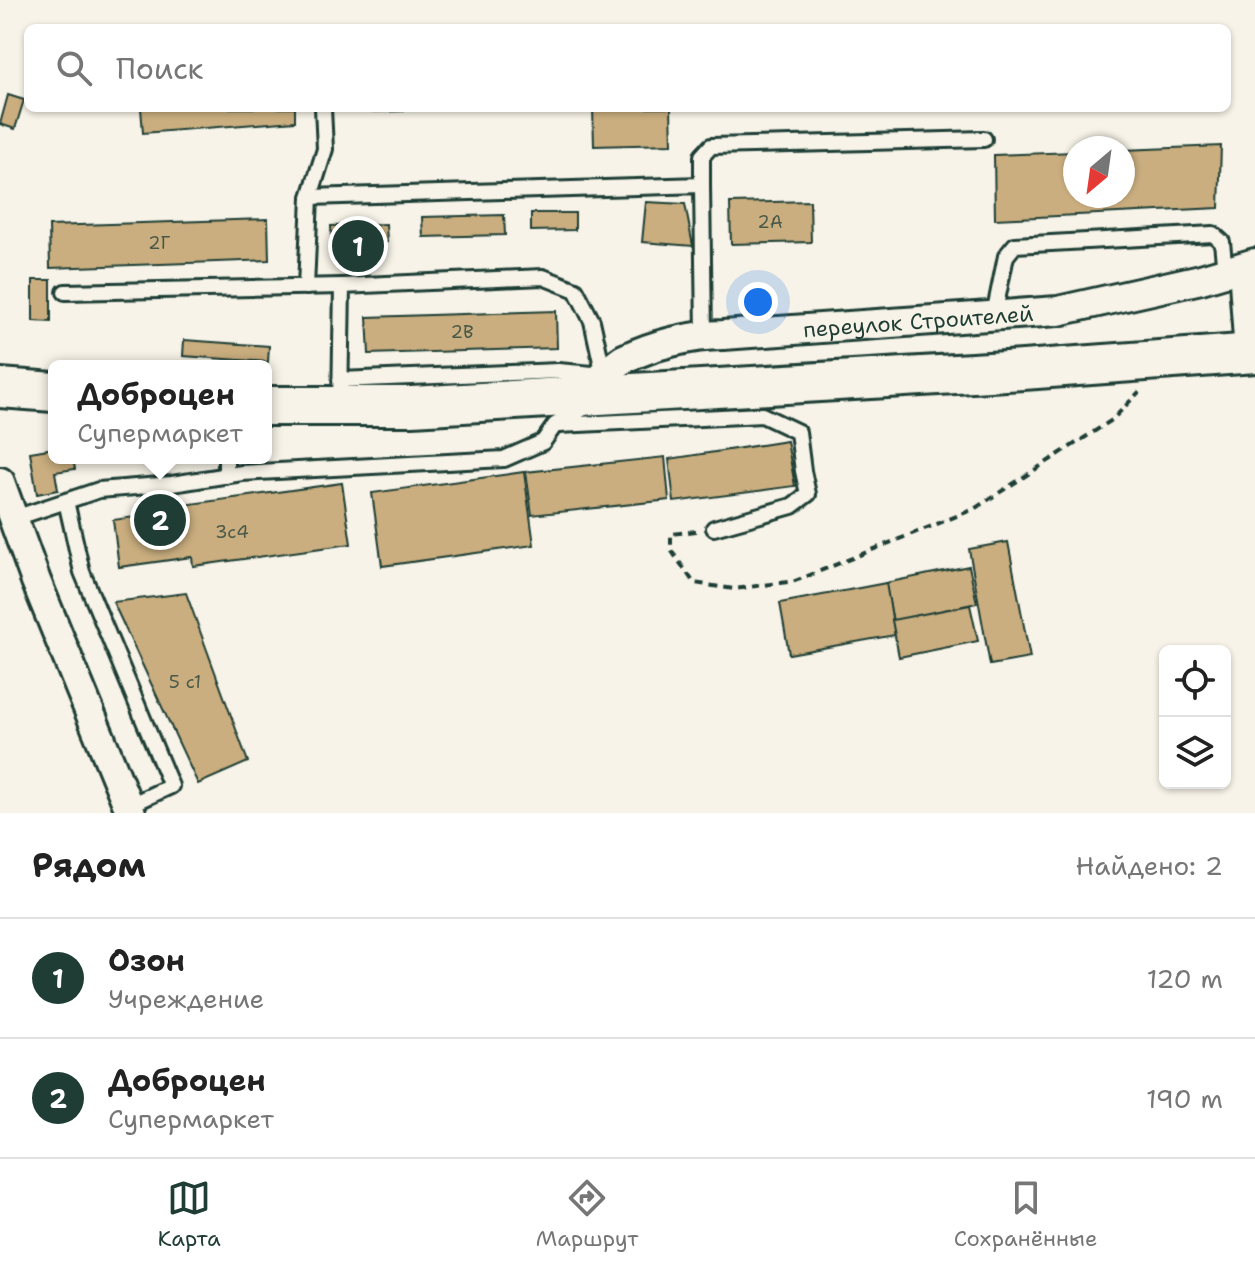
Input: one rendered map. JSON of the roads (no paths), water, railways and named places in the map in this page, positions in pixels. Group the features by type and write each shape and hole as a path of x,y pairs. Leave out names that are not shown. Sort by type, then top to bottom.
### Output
{"main road":[{"path":"272,405 340,392 412,406 605,385 992,372 1252,353"},
{"path":"0,388 48,392"}],"street":[{"name":"переулок Строителей","path":"605,385 621,360 704,335 1058,311 1241,267"},
{"path":"1241,267 1252,353"},
{"path":"0,482 12,519 129,809"}],"lane":[{"path":"306,287 310,197 325,149 323,112"},
{"path":"704,335 702,156 711,146 984,139"},
{"path":"310,197 702,185"},
{"path":"994,315 1006,256 1015,245 1213,234 1241,267"},
{"path":"12,519 99,490 172,484 242,473 504,459 543,442 555,425 605,385 592,321 576,290 543,277 342,286 65,292"},
{"path":"340,392 342,286"},
{"path":"555,425 762,415 798,432 808,494 792,506 714,528"},
{"path":"226,464 226,476"},
{"path":"66,501 82,572 171,786 129,809"}],"place":[{"name":"Озон","path":"358,246"},
{"name":"Доброцен","path":"160,520"}]}
